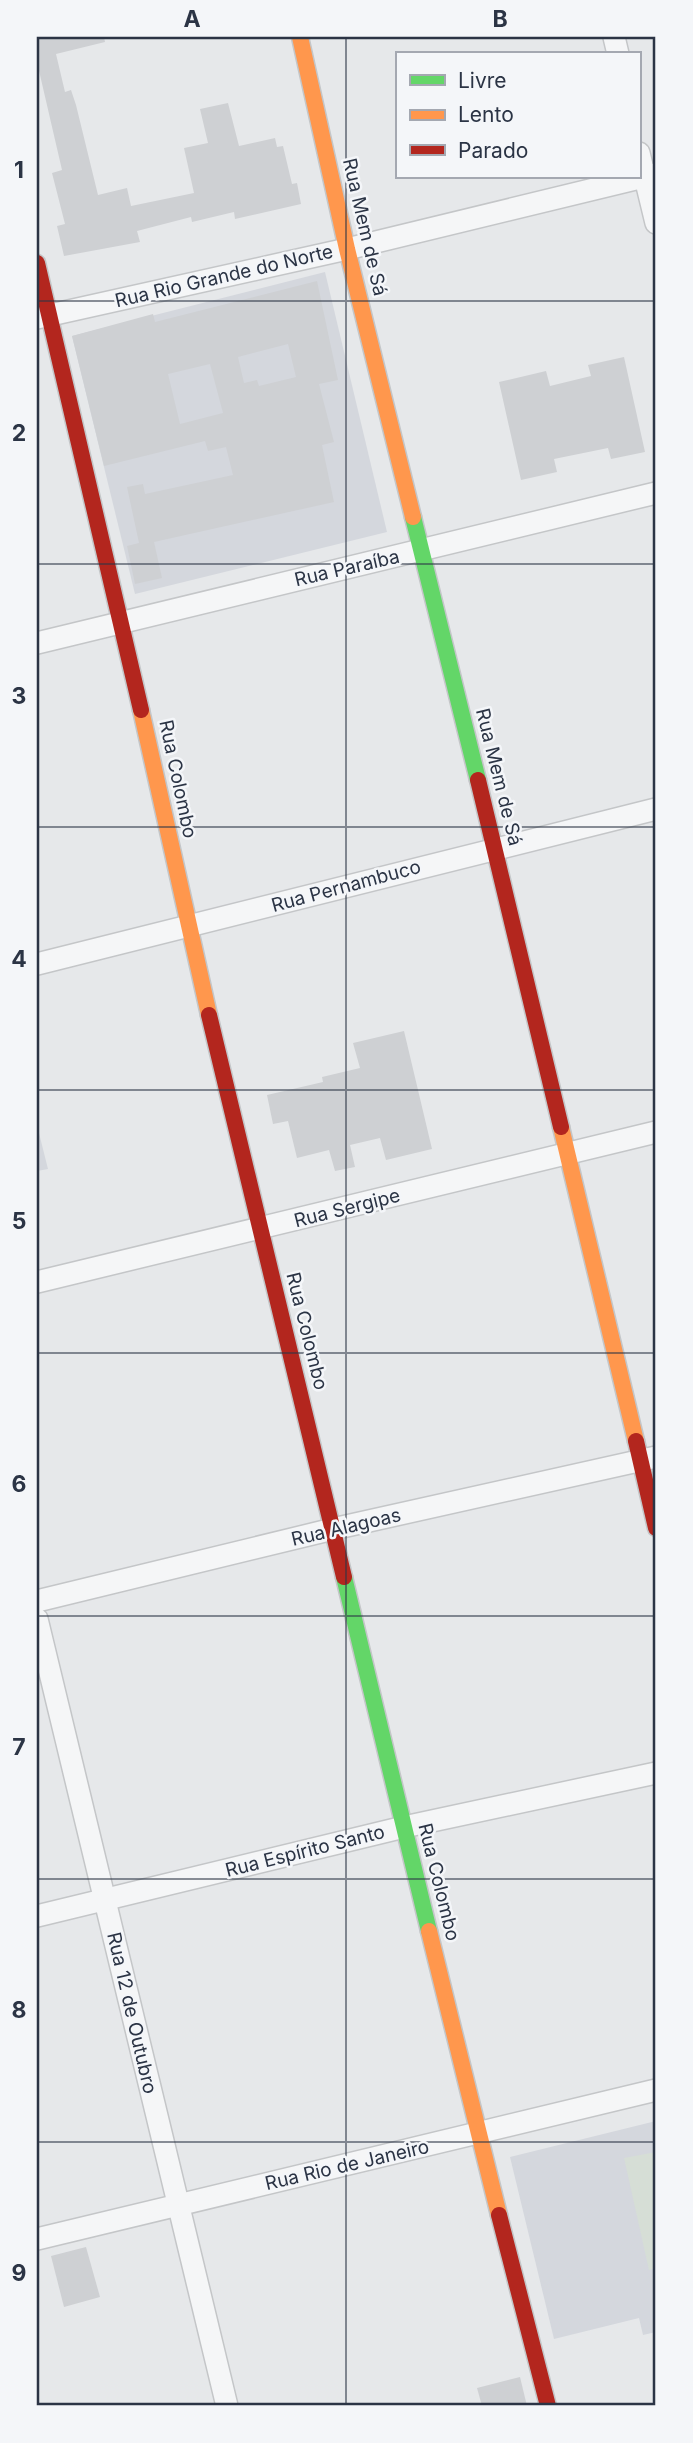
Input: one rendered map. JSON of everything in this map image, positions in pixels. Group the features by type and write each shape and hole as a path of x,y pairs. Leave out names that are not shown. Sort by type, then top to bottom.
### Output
{"street":[{"name":"Rua Mem de Sá","path":"300,37 348,248 568,1154 648,1460 656,1528"},
{"path":"640,155 650,175 656,223"},
{"name":"Rua Rio Grande do Norte","path":"43,316 348,248 638,178"},
{"name":"Rua Colombo","path":"37,263 43,316 122,621 188,928 478,2133 548,2406"},
{"name":"Rua Paraíba","path":"37,643 656,493"},
{"name":"Rua Pernambuco","path":"37,964 656,809"},
{"name":"Rua Sergipe","path":"37,1282 656,1132"},
{"name":"Rua Alagoas","path":"37,1601 333,1529 648,1460"},
{"name":"Rua 12 de Outubro","path":"37,1619 227,2406"},
{"name":"Rua Espírito Santo","path":"37,1916 404,1827 656,1773"},
{"name":"Rua Rio de Janeiro","path":"37,2239 656,2090"}],"shaded area":[{"path":"325,272 387,532 135,594 72,336"},
{"path":"37,1125 48,1169 37,1171"},
{"path":"656,2121 656,2281 653,2282 656,2332 643,2335 639,2318 554,2339 510,2157"},
{"path":"656,2152 656,2268 649,2270 624,2158"}],"building":[{"path":"37,37 104,37 105,42 56,54 65,92 71,90 76,105 98,195 127,188 131,206 194,193 184,148 208,143 200,109 228,103 239,146 275,138 277,147 283,146 292,184 297,183 301,204 235,219 234,212 192,222 191,217 137,231 140,242 64,256 57,226 65,224 52,173 62,170 37,62"},
{"path":"317,281 338,380 319,384 334,442 322,445 334,502 154,542 162,578 135,584 127,546 139,543 127,487 143,484 145,494 233,475 226,447 208,451 205,441 104,466 72,336 153,314 155,322","holes":["288,344 296,377 259,386 257,380 244,383 238,357","210,364 223,413 180,424 168,374"]},
{"path":"624,357 645,452 611,459 608,448 554,459 557,472 521,480 499,382 546,371 550,386 591,376 588,365"},
{"path":"404,1031 432,1149 386,1160 380,1138 350,1145 355,1167 335,1171 329,1150 297,1158 288,1121 273,1124 267,1095 323,1082 322,1077 360,1068 353,1043"},
{"path":"86,2247 100,2297 64,2307 51,2256"},
{"path":"520,2377 527,2406 482,2406 477,2388"}],"traffic: fast":[{"path":"413,517 478,780"},
{"path":"344,1577 429,1931"}],"traffic: slow":[{"path":"300,37 347,249 413,517"},
{"path":"141,710 209,1015"},
{"path":"561,1127 636,1441"},
{"path":"429,1931 499,2215"}],"traffic: jam":[{"path":"37,263 141,710"},
{"path":"478,780 561,1127"},
{"path":"209,1015 344,1577"},
{"path":"636,1441 656,1528"},
{"path":"499,2215 548,2406"}]}
